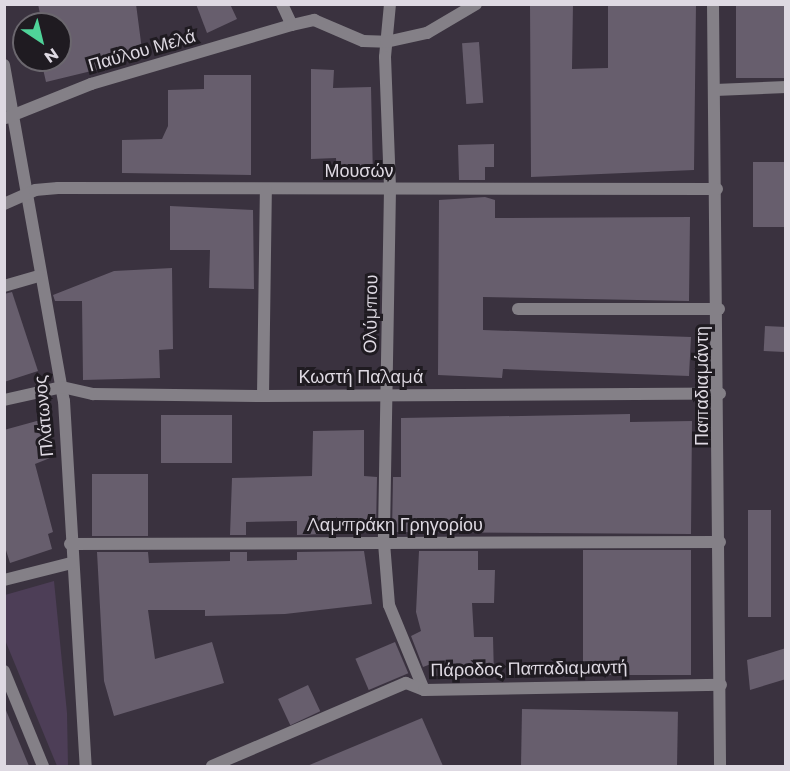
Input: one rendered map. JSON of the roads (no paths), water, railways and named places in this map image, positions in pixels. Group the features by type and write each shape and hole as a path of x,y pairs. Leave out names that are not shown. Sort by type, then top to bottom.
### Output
{"street":[{"path":"282,4 292,25"},
{"name":"Ολύμπου","path":"390,4 386,42 390,189 384,543 389,605 424,690"},
{"name":"Παύλου Μελά","path":"8,117 91,84 292,25 319,21 363,41 386,42 427,33 476,4"},
{"name":"Παπαδιαμάντη","path":"713,4 720,394 720,766"},
{"name":"Πλάτωνος","path":"4,65 8,117 26,193 39,276 62,387 71,563 86,766"},
{"path":"715,90 786,87"},
{"name":"Μουσών","path":"4,204 26,193 58,188 717,189"},
{"path":"263,396 266,190"},
{"path":"4,286 39,276"},
{"path":"518,309 719,309"},
{"name":"Κωστή Παλαμά","path":"4,400 62,387 93,394 263,396 720,394"},
{"name":"Λαμπράκη Γρηγορίου","path":"70,544 720,542"},
{"path":"4,580 71,563"},
{"path":"4,671 43,766"},
{"name":"Πάροδος Παπαδιαμαντή","path":"212,766 397,686 424,690 721,685"}]}
